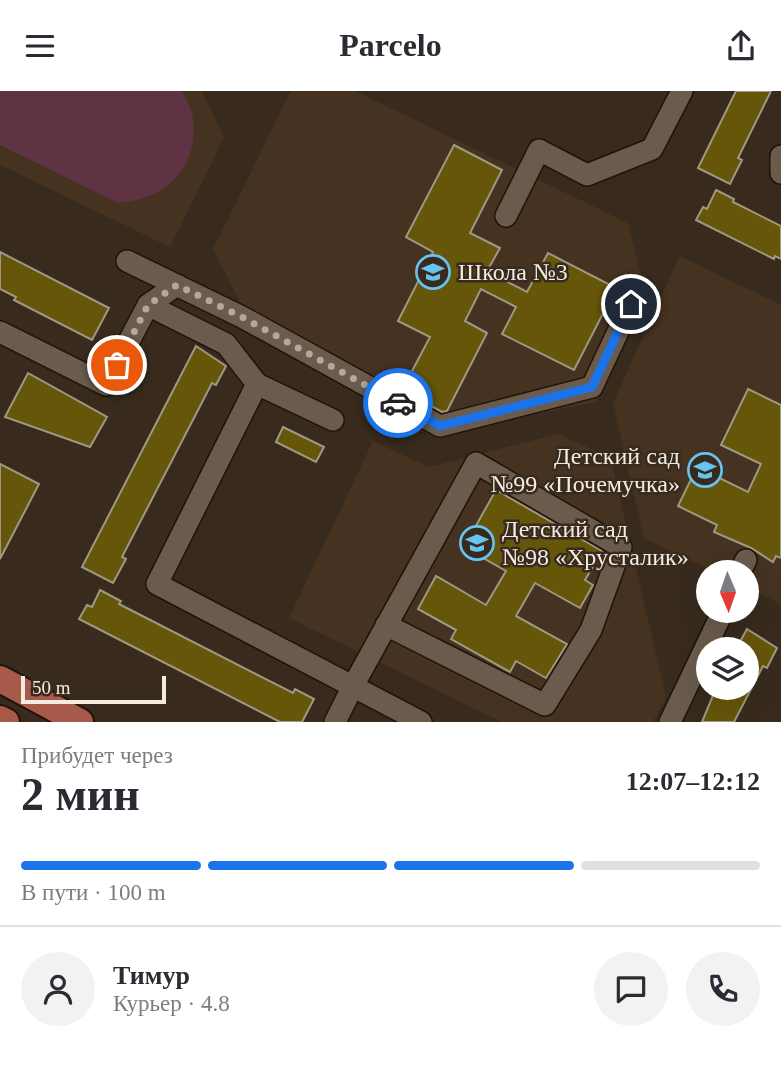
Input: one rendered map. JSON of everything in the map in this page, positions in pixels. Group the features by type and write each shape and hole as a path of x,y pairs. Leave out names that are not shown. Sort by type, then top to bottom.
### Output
{"main road":[{"path":"0,678 80,722"},
{"path":"0,719 6,722"}],"lane":[{"path":"506,216 540,150 587,175 652,149 682,91"},
{"path":"781,156 781,173"},
{"path":"127,261 242,317 440,426 592,387 631,304"},
{"path":"0,332 106,385 148,305 177,285"},
{"path":"148,305 226,344 257,384 332,420"},
{"path":"257,384 157,584 421,722"},
{"path":"335,722 386,625 476,463 621,547 591,631 545,705 386,625"},
{"path":"670,722 717,623"}],"shaded area":[{"path":"0,91 202,91 224,138 170,247 0,165"},
{"path":"0,91 181,91 193,117 194,131 188,159 172,182 160,191 118,203 0,145"},
{"name":"Школа №3","path":"291,91 355,91 628,223 646,295 596,402 445,433 256,333 213,249"},
{"name":"Детский сад №99 «Почемучка»","path":"680,256 781,305 781,604 760,594 760,560 696,560 696,563 644,538 613,403"},
{"name":"Детский сад №98 «Хрусталик»","path":"558,434 610,457 666,697 653,722 502,722 289,618 373,441 429,467"}],"building":[{"path":"736,91 771,91 738,158 742,160 730,184 698,168"},
{"path":"454,145 502,170 470,233 500,248 487,271 527,292 548,253 616,288 574,370 502,334 516,307 481,289 465,321 487,333 447,411 442,412 402,390 430,337 398,321 433,252 406,237"},
{"path":"716,190 734,199 733,202 781,226 781,259 775,256 774,259 696,220 703,207 707,209"},
{"path":"0,252 109,308 92,340 14,300 16,297 0,289"},
{"path":"196,346 226,366 216,385 212,383 122,557 126,559 113,583 82,567"},
{"path":"28,373 107,417 90,447 5,417"},
{"path":"748,389 781,405 781,558 776,556 773,562 751,548 714,532 717,525 678,506 697,467 748,492 761,464 721,445"},
{"path":"283,427 324,447 316,462 276,442"},
{"path":"0,464 39,484 0,559"},
{"path":"496,490 602,551 585,580 593,585 580,608 535,583 516,616 567,644 546,678 516,661 510,672 451,639 456,630 418,609 436,576 486,605 506,571 464,547"},
{"path":"100,590 121,601 119,604 293,693 295,689 314,699 302,722 280,722 79,619 87,605 92,607"},
{"path":"747,629 777,648 767,668 763,666 759,674 759,637 743,637"},
{"path":"711,700 745,700 734,722 702,722"}],"way so far":[{"path":"117,365 148,305 177,285 242,317 398,403"}],"place":[{"name":"Школа №3","path":"433,272"},
{"name":"Детский сад №99 «Почемучка»","path":"705,470"},
{"name":"Детский сад №98 «Хрусталик»","path":"477,543"}],"route":[{"path":"398,403 440,426 592,387 631,304"}]}
